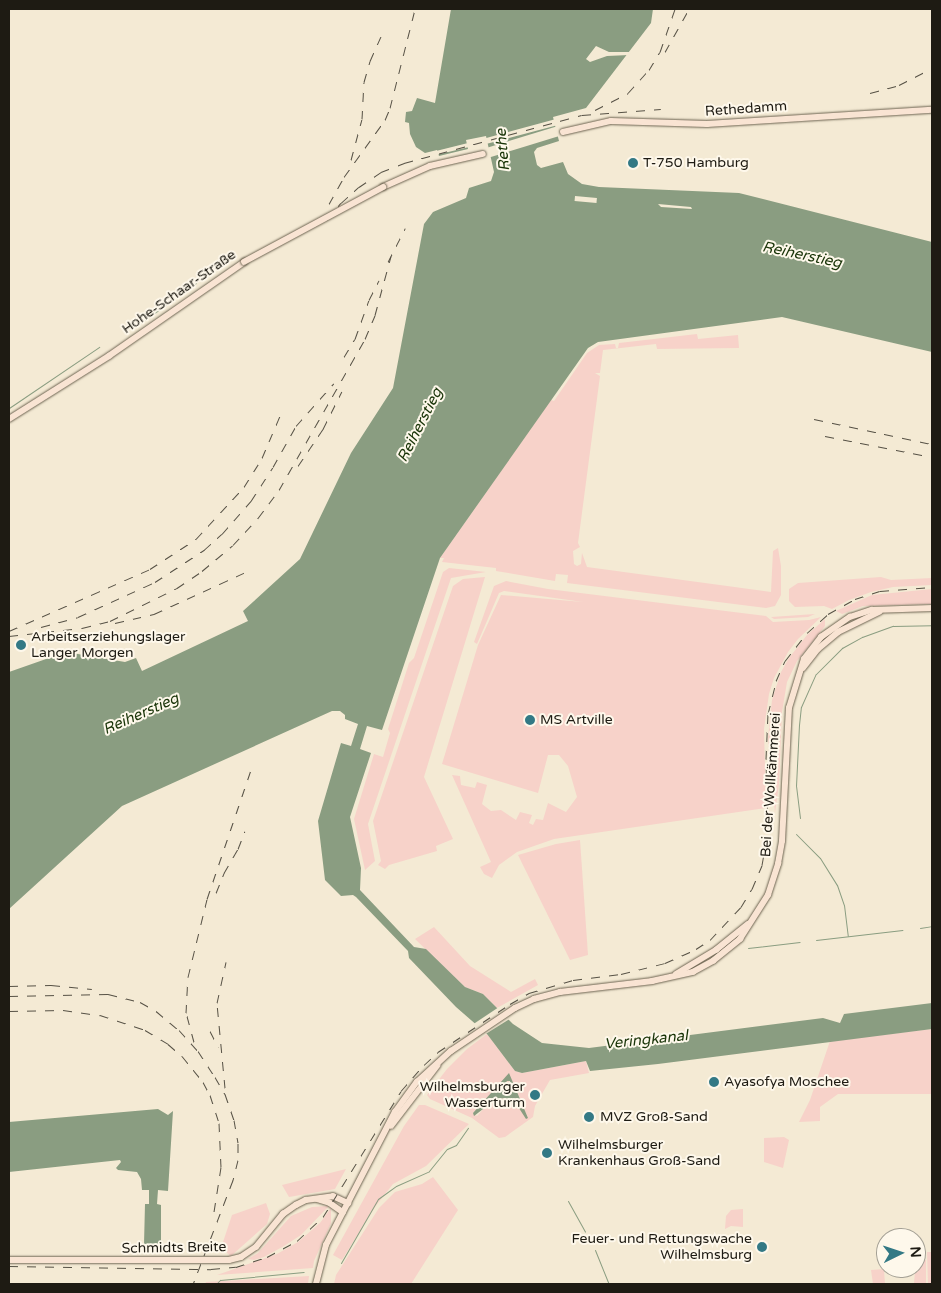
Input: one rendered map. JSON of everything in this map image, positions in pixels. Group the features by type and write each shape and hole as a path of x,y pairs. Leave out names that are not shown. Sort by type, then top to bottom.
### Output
{"main road":[{"name":"Rethedamm","path":"563,132 611,121 714,124 932,110"},
{"name":"Hohe-Schaar-Straße","path":"9,419 117,351 244,262 383,187 423,168 483,154"},
{"name":"Bei der Wollkämmerei","path":"316,1284 322,1255 343,1212 387,1132 441,1059 515,1008 534,999 560,992 667,978 710,955 752,921 772,885 781,852 790,699 810,649 831,629 858,614 886,610 932,608"},
{"name":"Schmidts Breite","path":"9,1260 229,1260 241,1257 256,1247 291,1207 316,1198 333,1196 348,1203"},
{"path":"316,1198 330,1202 343,1212"}],"shaded area":[{"path":"697,334 698,339 738,335 739,348 657,349 656,344 603,350 600,373 595,373 600,376 578,543 580,547 573,551 574,564 577,566 581,564 582,553 587,567 771,592 773,551 778,548 781,566 781,595 775,606 766,608 567,583 568,575 556,574 555,581 496,571 496,568 442,562 444,558 440,558 551,400 554,401 587,353 599,345 615,344 616,348 618,348 619,343"},
{"path":"449,568 486,572 451,578 368,824 375,861 365,870 354,819 374,754 383,757 390,733 388,729 409,663 414,658 443,572"},
{"path":"485,577 424,777 453,839 436,846 437,851 389,865 385,869 378,865 381,861 373,821 453,586 463,579"},
{"path":"881,577 891,580 932,578 932,585 893,587 871,592 832,609 824,606 795,607 789,601 789,589 798,583"},
{"path":"506,581 548,589 766,616 773,622 809,620 821,617 798,639 788,652 774,678 769,694 764,729 766,808 554,839 517,852 499,865 492,878 484,874 480,867 491,862 452,775 460,776 461,785 475,788 477,782 487,785 482,804 491,811 501,810 516,820 520,812 532,815 529,823 533,825 536,819 543,820 548,803 566,812 577,797 568,766 559,755 548,755 538,793 442,764 478,645 501,595 583,602 504,591 499,593 477,644 474,642 494,586"},
{"path":"932,589 932,604 863,606 842,614 836,611 872,595"},
{"path":"815,614 808,617 774,619 771,617"},
{"path":"825,619 825,626 797,661 787,682 782,712 779,784 775,813 768,738 772,700 781,672 789,658 807,635"},
{"path":"580,840 588,955 570,960 518,855 556,844"},
{"path":"434,927 470,966 511,992 535,979 538,985 497,1008 483,994 465,987 415,939"},
{"path":"932,1029 932,1094 838,1094 820,1107 820,1121 799,1122 810,1100 830,1041"},
{"path":"487,1034 515,1071 522,1073 586,1061 589,1073 550,1080 535,1106 533,1117 505,1137 499,1138 472,1118 430,1099 427,1095 447,1069 467,1049","holes":["509,1074 528,1118 515,1102 505,1098 489,1103 477,1116 473,1113"]},
{"path":"508,1080 513,1091 511,1094 503,1091 503,1087"},
{"path":"419,1105 425,1105 469,1124 426,1166 393,1184 375,1207 342,1260 333,1255 404,1126"},
{"path":"784,1137 789,1140 783,1168 764,1162 764,1138"},
{"path":"346,1169 335,1189 289,1197 282,1185"},
{"path":"433,1177 458,1210 411,1284 334,1284 336,1275 379,1208 395,1192 422,1184"},
{"path":"266,1203 270,1214 267,1224 231,1256 221,1248 232,1215"},
{"path":"329,1206 301,1235 264,1257 254,1260 248,1259 258,1253 291,1216 312,1207"},
{"path":"331,1208 331,1223 314,1261 313,1268 217,1275 277,1254 298,1242 320,1223"},
{"path":"743,1209 743,1227 731,1226 725,1229 726,1216 731,1210"},
{"path":"653,1238 708,1238 708,1242 653,1242"},
{"path":"927,1252 932,1252 932,1284 928,1284"},
{"path":"871,1270 876,1270 876,1278 885,1278 885,1284 873,1284"},
{"path":"309,1276 308,1284 205,1284 206,1282"},
{"path":"914,1278 926,1278 926,1283 914,1283"}],"water":[{"path":"451,9 653,9 651,23 586,108 553,117 559,141 537,148 534,152 537,165 541,168 563,162 568,174 582,184 599,187 739,193 932,242 932,352 782,317 598,342 588,348 440,558 382,730 367,726 360,749 371,753 350,817 361,868 360,890 414,947 426,949 465,987 483,994 513,1024 542,1043 589,1048 823,1018 840,1023 844,1014 932,1003 932,1029 590,1071 586,1061 522,1073 515,1071 487,1034 456,1007 409,958 408,951 356,897 353,895 341,896 325,880 318,821 341,743 351,746 358,724 345,719 345,715 340,711 332,711 122,806 9,909 9,672 66,652 125,662 136,658 142,671 248,621 243,611 300,559 351,453 393,388 424,224 433,212 466,198 469,188 491,181 494,172 486,136 466,140 468,149 439,156 437,150 425,153 416,147 410,134 409,123 405,122 406,112 412,111 417,98 435,103"},
{"path":"509,1073 528,1118 526,1119 515,1102 505,1098 496,1099 474,1116 473,1113","holes":["507,1081 510,1081 512,1093 503,1092 503,1087"]},
{"path":"158,1109 168,1115 173,1111 168,1191 158,1190 157,1204 161,1205 161,1245 144,1244 145,1204 149,1204 149,1190 142,1190 141,1179 137,1172 118,1170 116,1168 121,1162 120,1160 9,1172 9,1122"}],"pier":[{"path":"596,46 609,52 632,52 629,55 607,56 590,62 586,59"},
{"path":"556,119 558,125 486,144 485,139 479,140"},
{"path":"558,126 561,136 489,157 486,148"},
{"path":"468,143 469,147 437,155 436,151"},
{"path":"575,196 597,198 596,203 575,201"},
{"path":"658,204 691,207 692,209 661,207"},
{"path":"499,1007 511,1018 484,1035 472,1025"}],"waterway":[{"path":"139,324 196,283"},
{"path":"9,408 99,347"},
{"path":"800,818 796,786 799,725 801,707 816,674 842,648 862,637 893,626 932,625"},
{"path":"796,834 820,858 837,885 844,905 848,936"},
{"path":"920,928 932,926"},
{"path":"816,940 902,930"},
{"path":"748,948 800,942"},
{"path":"341,1263 378,1199 396,1186 429,1171 447,1149 456,1145 468,1128"},
{"path":"568,1201 585,1232"},
{"path":"595,1250 609,1284"},
{"path":"216,1284 220,1280 304,1272"}],"railway":[{"path":"329,204 344,177 385,120 390,108 415,9"},
{"path":"595,110 628,93 649,70 660,52 675,9"},
{"path":"665,52 689,9"},
{"path":"351,160 362,119 364,82 370,61 381,36"},
{"path":"870,93 899,85 932,68"},
{"path":"327,220 341,203 359,187 381,172 404,163 582,115 661,109"},
{"path":"388,262 405,228"},
{"path":"9,636 82,628 110,621 177,588 202,571 233,545 258,518 279,490 365,339 375,315 391,256"},
{"path":"344,357 355,339 369,300 379,280"},
{"path":"41,627 78,617 155,582 204,550 222,534 251,501 296,426 334,383"},
{"path":"298,466 323,429 342,391"},
{"path":"9,631 150,569 196,539 244,487 262,458 282,411"},
{"path":"814,419 932,444"},
{"path":"825,436 932,457"},
{"path":"115,623 154,614 250,570"},
{"path":"9,1266 211,1269 236,1267 267,1257 297,1241 323,1217 401,1091 438,1052 529,993 573,980 621,974 665,963 696,949 710,940 741,907 752,889 762,865 768,831 766,759 768,714 776,681 785,661 807,633 828,614 855,599 880,591 932,587"},
{"path":"194,1042 186,1013 188,977 207,899 251,770"},
{"path":"216,893 245,831"},
{"path":"225,1088 217,1003 226,962"},
{"path":"9,986 51,985 92,989"},
{"path":"9,996 108,994 140,1002 156,1011 179,1030 198,1051 215,1077 225,1094 234,1120 238,1143 238,1160 233,1180 193,1284"},
{"path":"9,1011 63,1010 100,1015 145,1030 168,1044 182,1056 203,1082 210,1095 219,1123 221,1167 213,1218"},
{"path":"210,1031 218,1047"}],"place":[{"name":"T-750 Hamburg","path":"633,163"},
{"name":"Arbeitserziehungslager Langer Morgen","path":"21,645"},
{"name":"MS Artville","path":"530,720"},
{"name":"Ayasofya Moschee","path":"714,1082"},
{"name":"Wilhelmsburger Wasserturm","path":"535,1095"},
{"name":"MVZ Groß-Sand","path":"589,1117"},
{"name":"Wilhelmsburger Krankenhaus Groß-Sand","path":"547,1153"},
{"name":"Feuer- und Rettungswache Wilhelmsburg","path":"762,1247"}],"water label":[{"name":"Rethe","path":"503,150"},
{"name":"Reiherstieg","path":"802,255"},
{"name":"Reiherstieg","path":"420,425"},
{"name":"Reiherstieg","path":"141,714"},
{"name":"Veringkanal","path":"646,1040"}]}
